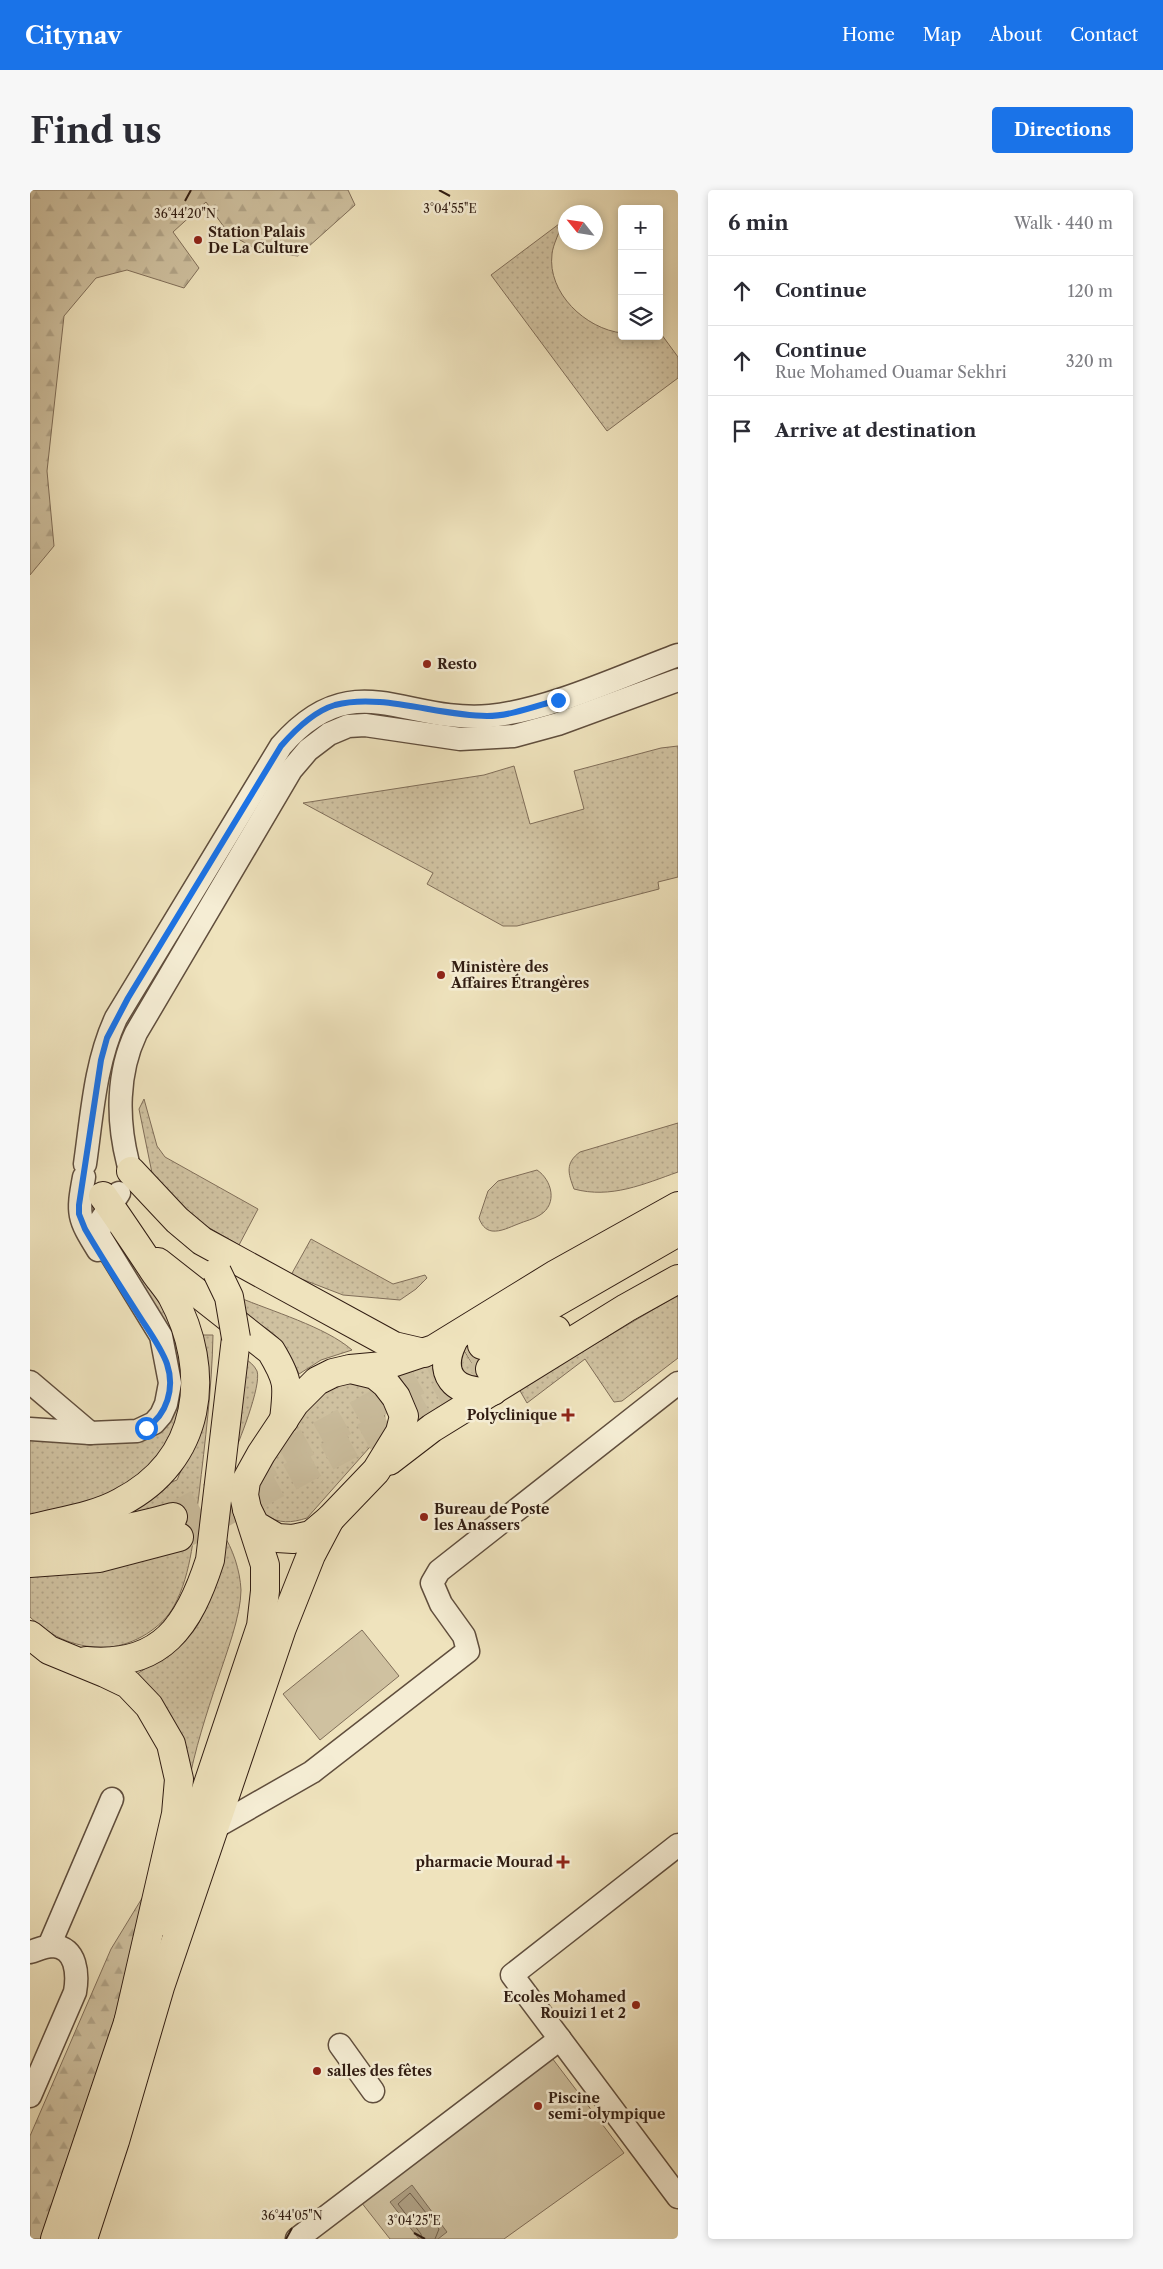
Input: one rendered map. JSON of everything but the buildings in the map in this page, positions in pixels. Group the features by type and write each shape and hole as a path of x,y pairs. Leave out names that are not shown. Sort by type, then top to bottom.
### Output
{"main road":[{"path":"30,1529 85,1515 111,1506 143,1488 160,1473 178,1452 189,1426 196,1397 190,1346 182,1317 171,1295 135,1241 122,1186"},
{"path":"72,1660 105,1663 133,1659 160,1646 176,1631 191,1611 210,1560 236,1338 229,1297 216,1272 122,1186"},
{"path":"122,1186 177,1220 202,1241 361,1329 394,1346 424,1353"},
{"path":"55,2239 261,1626 266,1565 247,1509 244,1495 246,1481 295,1403 317,1381 333,1373 350,1369 384,1375 455,1337 556,1274 678,1206"},
{"path":"376,1471 432,1428 488,1368 678,1232"},
{"path":"135,1241 164,1267 271,1351 281,1368 288,1386 284,1420"},
{"path":"455,1337 448,1349 446,1360 453,1381 462,1389 479,1392 488,1368 678,1258"},
{"path":"488,1368 626,1308 678,1279"},
{"path":"247,1509 255,1525 277,1538 293,1539 310,1535 330,1519 376,1471 392,1449 400,1432 404,1416 384,1375 371,1338 361,1329"},
{"path":"83,2239 115,2141 160,1987 282,1628 311,1555 330,1519"},
{"path":"30,1539 77,1538 134,1528 176,1527 99,1558 30,1563"},
{"path":"30,1635 49,1650 128,1684 149,1706 171,1744 179,1779 176,1814 128,2023"}],"street":[{"path":"167,1364 152,1335 81,1222 79,1205 101,1060 107,1038 116,1018 281,746 294,731 333,706 357,701 453,714 489,716 558,700 678,655"},
{"path":"30,1429 90,1433 137,1431 154,1423 161,1415 169,1394 170,1383 159,1330 100,1238 99,1223 122,1186 120,1125 127,1052 136,1032 287,778 308,750 329,734 348,726 373,726 460,739 514,736 558,724 678,680"},
{"path":"103,1150 118,1152 122,1186 90,1190 84,1170 89,1157 103,1150"},
{"path":"30,1382 90,1433"},
{"path":"214,1828 312,1772 468,1651 464,1636 441,1604 432,1582 439,1570 678,1383"},
{"path":"30,2096 71,2001 76,1983 76,1966 73,1959 62,1949 40,1949 112,1799"},
{"path":"678,1844 512,1975 678,2197"},
{"path":"297,2239 560,2039"},
{"path":"340,2045 373,2091"}],"green space":[{"path":"30,190 348,190 355,205 298,256 260,251 229,234 206,202 173,232 199,268 184,288 127,270 96,278 64,316 47,471 54,546 30,575"},
{"path":"558,225 558,236 552,254 552,268 562,295 583,317 608,330 618,332 618,340 663,340 663,336 678,357 678,378 607,431 491,275"},
{"path":"678,746 678,877 658,882 659,889 517,926 503,926 427,884 433,873 303,803 484,775 514,766 530,824 584,809 574,771 661,748"},
{"path":"144,1099 157,1146 165,1157 258,1209 239,1245 187,1215 152,1173 139,1109"},
{"path":"678,1123 678,1172 627,1189 588,1192 574,1189 569,1169 572,1160 580,1152"},
{"path":"537,1170 546,1180 551,1192 551,1199 546,1210 535,1218 502,1230 492,1231 485,1228 479,1218 488,1191 498,1181"},
{"path":"109,1223 160,1291 173,1322 181,1368 178,1414 171,1436 159,1456 143,1473 132,1481 119,1489 89,1501 30,1516 30,1439 114,1441 177,1392 107,1245"},
{"path":"311,1239 393,1284 425,1275 427,1278 416,1289 400,1300 343,1295 291,1275"},
{"path":"678,1295 678,1358 622,1401 614,1402 585,1359 527,1403 519,1389"},
{"path":"238,1297 298,1320 328,1334 352,1350 321,1360 299,1374 290,1354 281,1341 250,1318"},
{"path":"198,1335 213,1335 211,1375 194,1537 189,1566 180,1593 169,1614 155,1628 128,1643 118,1646 98,1647 66,1641 47,1631 30,1617 30,1572 96,1523 147,1497 152,1499 169,1483 177,1480 195,1437"},
{"path":"460,1344 485,1384 460,1379"},
{"path":"441,1356 467,1397 423,1425 417,1396 404,1370"},
{"path":"244,1358 256,1369 258,1378 253,1401 231,1460"},
{"path":"330,1382 356,1383 371,1390 379,1399 384,1411 383,1430 307,1518 286,1522 270,1518 265,1515 255,1485 314,1392"},
{"path":"222,1532 237,1567 241,1590 239,1611 201,1732 188,1786 137,1674 176,1648 190,1636 201,1620 209,1596"},
{"path":"362,1630 399,1676 320,1740 283,1694"},
{"path":"170,1882 50,2239 30,2239 30,2136 111,1949 147,1890"},
{"name":"Piscine semi-olympique","path":"552,2058 624,2153 504,2239 390,2239 361,2202"}],"water":[{"path":"412,2185 447,2232 438,2239 419,2239 390,2202"}],"tunnel":[{"path":"173,1517 482,1345"},
{"path":"179,1537 490,1369"}],"place":[{"name":"Station Palais De La Culture","path":"198,240"},
{"name":"Resto","path":"427,664"},
{"name":"Ministère des Affaires Étrangères","path":"441,975"},
{"name":"Polyclinique","path":"568,1415"},
{"name":"Bureau de Poste les Anassers","path":"424,1517"},
{"name":"pharmacie Mourad","path":"563,1862"},
{"name":"Ecoles Mohamed Rouizi 1 et 2","path":"636,2005"},
{"name":"salles des fêtes","path":"317,2071"},
{"name":"Piscine semi-olympique","path":"538,2106"}],"route":[{"path":"146,1428 161,1415 166,1404 170,1383 167,1364 152,1335 85,1229 79,1214 90,1126 101,1060 107,1038 116,1018 281,746 294,731 333,706 357,701 453,714 489,716 522,710 558,700"}]}
